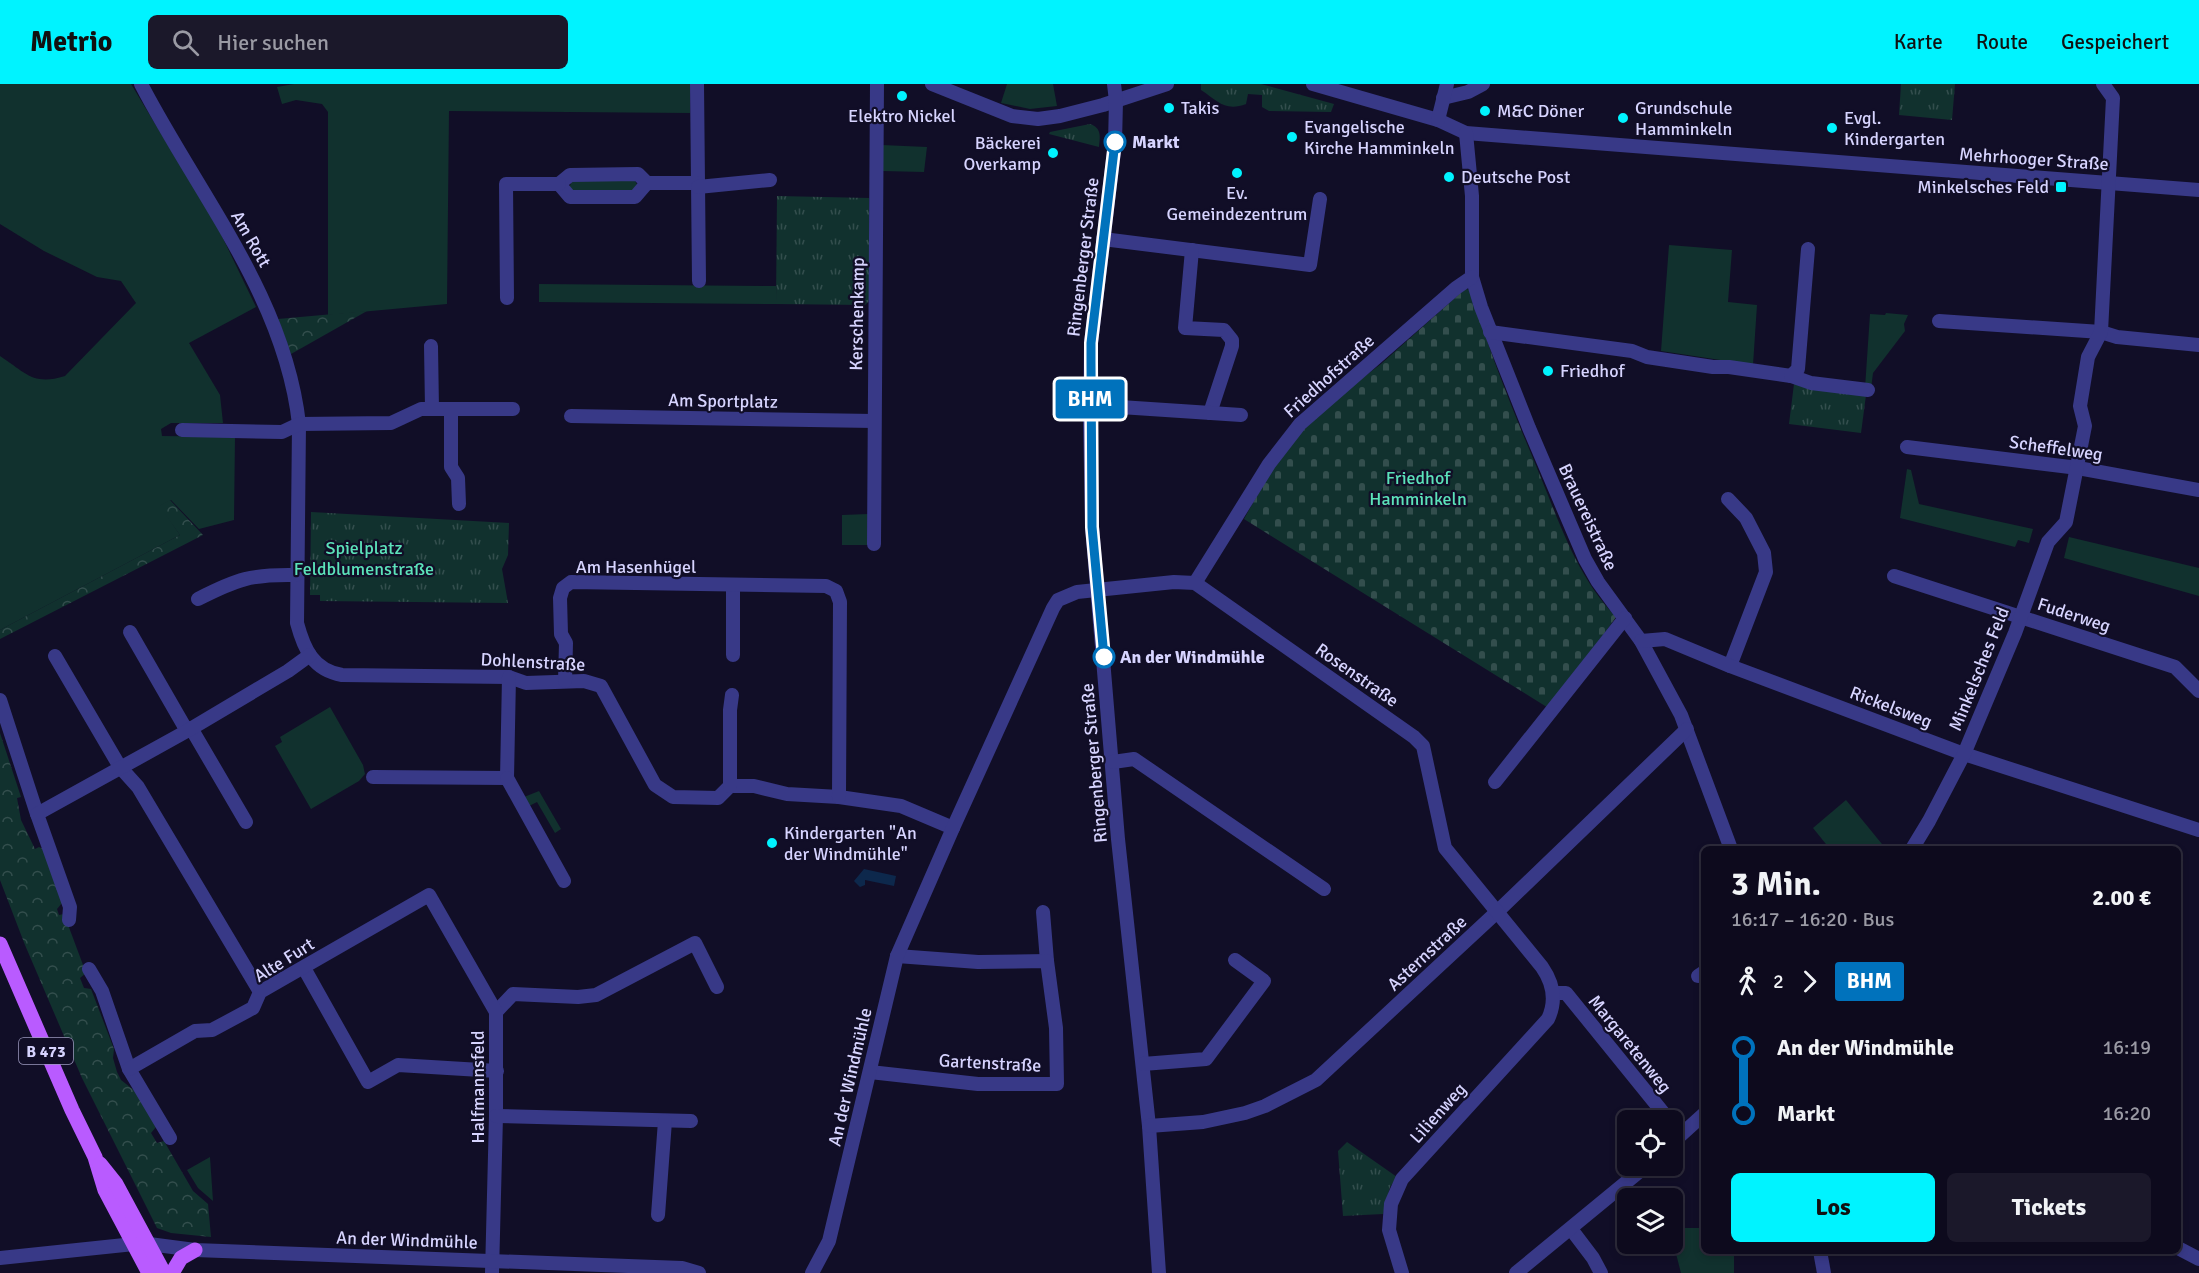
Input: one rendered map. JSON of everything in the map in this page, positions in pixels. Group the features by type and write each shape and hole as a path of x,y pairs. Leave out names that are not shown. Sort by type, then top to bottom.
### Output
{"main road":[{"name":"B 473","path":"0,944 72,1110 95,1157 105,1190 149,1273"},
{"name":"B 473","path":"95,1157 116,1184 164,1273"},
{"path":"172,1273 181,1258 195,1250"}],"street":[{"name":"Am Rott","path":"141,84 253,276 286,362 296,395 299,424 300,516 296,575 297,623 301,639 310,655"},
{"path":"697,84 699,281"},
{"name":"Kerschenkamp","path":"874,544 877,84"},
{"path":"932,84 1012,116 1038,119 1060,116 1116,101 1167,84"},
{"name":"Ringenberger Straße","path":"1114,84 1115,142 1091,343 1092,527 1119,845 1149,1126 1159,1273"},
{"name":"Mehrhooger Straße","path":"1313,84 1438,120 1466,134 2199,190"},
{"path":"1438,120 1447,84"},
{"path":"1443,98 1468,92 1483,84"},
{"name":"Minkelsches Feld","path":"1914,846 1964,754 2021,617 2048,542 2067,522 2085,426 2080,406 2088,357 2101,332 2114,98 2103,84"},
{"name":"Brauereistraße","path":"1466,134 1472,196 1472,277 1490,332 1585,559 1598,582 1641,641 1687,729 1730,846"},
{"path":"507,298 506,184 559,184 570,174 638,174 647,183 698,185 770,180"},
{"path":"559,184 570,197 635,197 647,183"},
{"path":"1103,238 1310,265 1320,199"},
{"path":"1791,376 1798,369 1809,249"},
{"path":"1192,250 1185,328 1224,330 1232,340 1210,413"},
{"name":"Friedhofstraße","path":"1195,583 1269,464 1300,424 1456,288 1472,277"},
{"path":"1939,321 2101,332 2117,337 2199,345"},
{"path":"1490,332 1632,351 1647,357 1791,376 1811,383 1868,390"},
{"path":"430,346 432,409"},
{"path":"1090,405 1241,415"},
{"path":"182,430 282,432 299,424 391,423 420,409 513,409"},
{"path":"451,409 451,467 458,478 459,504"},
{"name":"Am Sportplatz","path":"571,416 874,421"},
{"name":"Scheffelweg","path":"1907,447 2078,468 2199,490"},
{"path":"1728,499 1746,518 1764,554 1766,572 1730,666"},
{"path":"198,599 231,582 264,574 296,575"},
{"name":"Fuderweg","path":"1894,576 2175,667 2199,692"},
{"name":"Am Hasenhügel","path":"565,681 566,643 561,634 560,598 563,588 571,582 826,586 836,591 840,602 839,797"},
{"path":"1098,590 1174,582 1195,583"},
{"name":"Rosenstraße","path":"1195,583 1414,737 1423,746 1445,848 1498,911"},
{"path":"733,585 733,655"},
{"name":"An der Windmühle","path":"812,1273 829,1241 897,956 1058,600 1077,592 1098,590"},
{"path":"1495,782 1625,618"},
{"path":"130,632 246,822"},
{"name":"Rickelsweg","path":"1641,641 1665,639 1730,666 1964,754 2199,830"},
{"path":"37,814 189,729 288,671 310,655"},
{"name":"Dohlenstraße","path":"310,655 329,673 342,675 509,677 526,683 584,681 601,686 655,785 673,797 718,798 730,786 754,786 787,794 839,797 901,806 953,828"},
{"path":"55,656 120,767 138,787 260,992"},
{"path":"509,677 507,778 564,881"},
{"path":"730,786 732,695"},
{"path":"0,700 70,907 69,920"},
{"name":"Asternstraße","path":"1149,1126 1203,1122 1245,1113 1274,1102 1316,1080 1498,911 1687,729"},
{"path":"1113,762 1134,759 1324,889"},
{"path":"373,777 507,778"},
{"name":"Alte Furt","path":"129,1069 195,1031 212,1030 253,1008 260,992 429,895"},
{"name":"Halfmannsfeld","path":"429,895 496,1012 497,1071 492,1267"},
{"path":"1498,911 1542,967 1554,993"},
{"name":"Gartenstraße","path":"870,1072 978,1084 1058,1084 1056,1028 1043,912"},
{"path":"496,1012 513,994 578,998 596,995 695,943 717,987"},
{"path":"897,956 978,962 1047,961"},
{"path":"1143,1064 1206,1059 1264,981 1235,960"},
{"path":"304,968 368,1082 398,1065 497,1071"},
{"path":"89,969 102,991 129,1069 170,1138"},
{"name":"Margaretenweg","path":"1554,993 1566,993 1661,1110"},
{"name":"Lilienweg","path":"1402,1273 1389,1230 1391,1204 1402,1179 1548,1019 1552,1010 1554,993"},
{"path":"496,1116 691,1121"},
{"path":"1683,1128 1701,1116"},
{"path":"658,1215 665,1121"},
{"path":"1516,1273 1634,1176"},
{"path":"1571,1229 1593,1258 1601,1273"},
{"path":"0,1258 134,1244"},
{"name":"An der Windmühle","path":"149,1244 195,1250 492,1267 682,1268 699,1273"},
{"path":"2181,1250 2199,1259"},
{"path":"1821,1254 1824,1273"}],"green space":[{"path":"0,84 131,84 218,228 256,307 189,343 220,395 223,423 171,423 161,429 162,436 235,437 234,520 199,529 171,500 160,506 180,535 0,630 0,356 37,379 54,379 65,376 136,303 121,281 97,277 44,251 0,224"},
{"path":"294,84 690,84 690,113 449,111 447,304 328,315 328,112 322,104 296,100 282,104 277,87"},
{"path":"1007,84 1053,84 1057,106 1030,109 1001,103"},
{"path":"1201,84 1261,84 1334,104 1331,112 1269,111 1262,107 1262,95 1248,94 1246,104 1232,107 1217,101 1201,90"},
{"path":"1901,84 1955,84 1952,120 1899,115"},
{"path":"1090,124 1098,130 1099,147 1049,134 1050,132"},
{"path":"882,145 927,147 924,172 882,171"},
{"path":"572,181 635,181 638,186 635,192 573,192 569,188"},
{"path":"777,196 869,198 869,301 865,305 776,304"},
{"path":"1669,245 1732,250 1728,302 1757,305 1753,365 1661,351"},
{"path":"539,284 776,286 776,304 539,302"},
{"name":"Friedhof Hamminkeln","path":"1465,289 1471,290 1502,383 1571,549 1590,585 1616,617 1550,709 1244,519 1279,456 1292,441 1344,392 1381,364"},
{"path":"367,311 291,354 278,319"},
{"path":"1886,313 1908,315 1904,324 1905,331 1873,373 1871,389 1865,388 1870,314 1885,315"},
{"path":"1794,384 1866,395 1861,433 1789,424"},
{"path":"1907,469 1911,470 1919,504 2033,529 2029,543 2018,540 2015,547 1900,518"},
{"path":"170,500 203,535 0,639 0,630 180,535 159,506"},
{"name":"Spielplatz Feldblumenstraße","path":"311,512 509,523 508,555 502,569 508,603 320,601 320,595 310,595"},
{"path":"868,514 867,545 842,545 842,515"},
{"path":"2069,537 2199,568 2199,596 2064,558"},
{"path":"330,707 363,765 365,774 359,781 311,809 275,746 282,742 280,737"},
{"path":"0,733 21,797 17,798 21,820 35,849 39,847 43,849 62,903 57,909 59,915 64,914 86,973 80,978 84,988 91,989 114,1049 113,1058 117,1072 121,1080 135,1091 156,1127 151,1133 157,1143 164,1141 193,1191 208,1204 211,1237 171,1233 157,1228 82,1078 25,945 0,880"},
{"path":"539,791 561,829 555,833 537,802 529,806 524,797"},
{"path":"1846,800 1884,846 1828,846 1813,828"},
{"path":"1347,1142 1397,1177 1390,1187 1383,1214 1343,1216 1338,1151"},
{"path":"210,1157 213,1201 198,1188 187,1170"},
{"path":"1683,1228 1701,1228 1701,1254 1734,1254 1734,1273 1681,1273 1676,1254 1683,1254"}],"water":[{"path":"864,869 896,876 894,886 865,880 865,885 860,887 854,881"}],"bus line":[{"name":"BHM","path":"1104,657 1092,527 1091,343 1115,142"}],"place":[{"name":"Elektro Nickel","path":"902,96"},
{"name":"Takis","path":"1169,108"},
{"name":"M&C Döner","path":"1485,111"},
{"name":"Grundschule Hamminkeln","path":"1623,118"},
{"name":"Evgl. Kindergarten","path":"1832,128"},
{"name":"Evangelische Kirche Hamminkeln","path":"1292,137"},
{"name":"Markt","path":"1115,142"},
{"name":"Bäckerei Overkamp","path":"1053,153"},
{"name":"Ev. Gemeindezentrum","path":"1237,173"},
{"name":"Deutsche Post","path":"1449,177"},
{"name":"Minkelsches Feld","path":"2061,187"},
{"name":"Friedhof","path":"1548,371"},
{"name":"An der Windmühle","path":"1104,657"},
{"name":"Kindergarten \"An der Windmühle\"","path":"772,843"}]}
